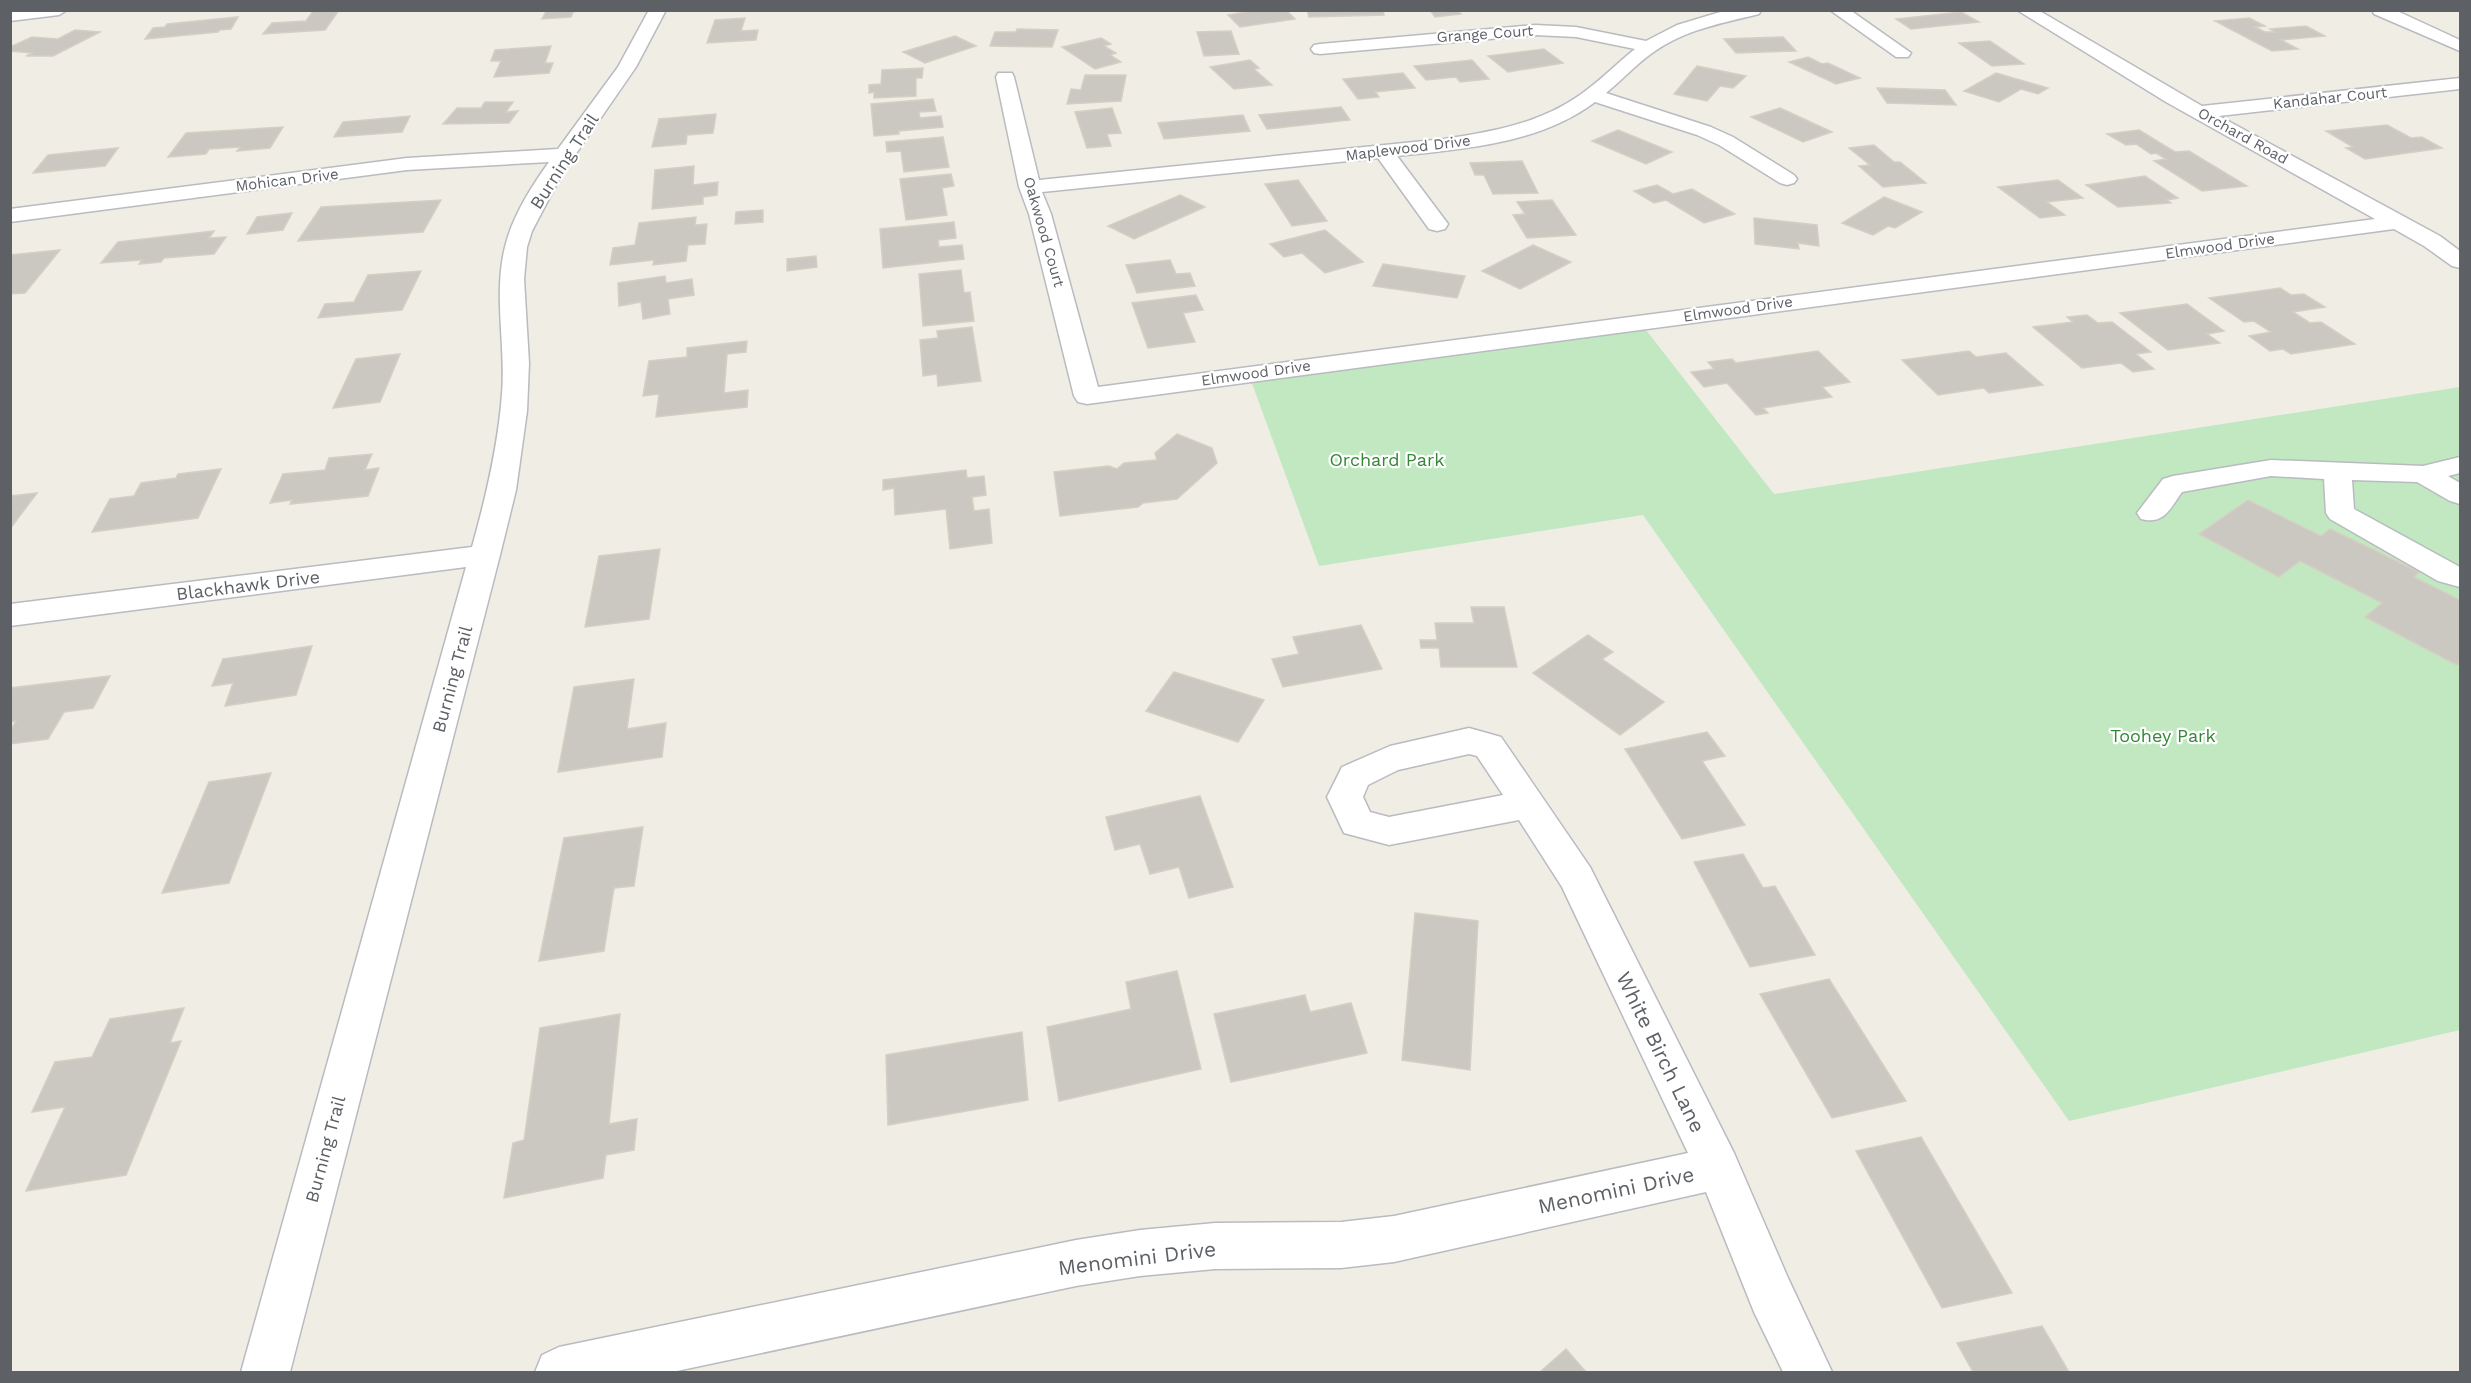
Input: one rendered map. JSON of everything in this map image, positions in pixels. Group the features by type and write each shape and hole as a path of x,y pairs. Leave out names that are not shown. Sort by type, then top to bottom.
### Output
{"street":[{"path":"10,16 59,10"},
{"name":"Burning Trail","path":"264,1372 502,490 515,412 516,363 512,277 515,250 536,197 627,67 658,10"},
{"name":"Maplewood Drive","path":"1030,187 1384,152 1467,142 1519,130 1559,115 1592,95 1649,47 1698,24 1753,10"},
{"path":"1838,10 1902,53"},
{"name":"Orchard Road","path":"2025,10 2200,112 2432,241 2460,261"},
{"path":"2380,10 2460,46"},
{"name":"Grange Court","path":"1320,50 1535,30 1576,32 1649,47"},
{"name":"Oakwood Court","path":"1005,77 1030,187 1040,214 1085,386"},
{"name":"Kandahar Court","path":"2200,112 2460,83"},
{"path":"1592,95 1704,131 1742,150 1787,179"},
{"path":"1384,152 1437,224"},
{"name":"Mohican Drive","path":"10,216 407,164 565,155"},
{"name":"Elmwood Drive","path":"1085,386 1087,396 2399,222"},
{"path":"2432,241 2460,237"},
{"path":"2151,513 2173,485 2271,468 2423,474 2460,465"},
{"path":"2338,471 2340,513 2449,574 2460,577"},
{"path":"2423,474 2460,495"},
{"name":"Blackhawk Drive","path":"10,615 485,555"},
{"name":"White Birch Lane","path":"1528,804 1389,831 1357,823 1345,797 1354,776 1390,759 1469,741 1490,746 1577,878 1718,1168 1771,1295 1808,1372"},
{"name":"Menomini Drive","path":"559,1372 1076,1263 1140,1253 1215,1246 1341,1245 1394,1239 1718,1168"}],"green space":[{"name":"Toohey Park","path":"1646,330 1774,494 2460,387 2460,1030 2069,1121 1643,515 1319,566 1250,378"}],"building":[{"path":"314,10 339,10 325,30 263,34 272,23 306,21"},
{"path":"547,10 581,10 573,12 571,17 542,19"},
{"path":"1258,10 1286,10 1295,19 1240,27 1228,15"},
{"path":"1307,10 1383,10 1384,15 1309,17"},
{"path":"1430,10 1457,10 1461,14 1435,17"},
{"path":"1961,12 1979,22 1911,29 1896,19"},
{"path":"238,17 231,29 145,39 153,28 165,27 167,24"},
{"path":"745,18 741,31 758,30 756,40 707,43 715,20"},
{"path":"2249,18 2265,26 2255,27 2265,32 2275,32 2270,29 2306,26 2325,36 2281,40 2298,49 2272,51 2215,21"},
{"path":"1017,29 1058,30 1052,47 990,46 995,32 1016,32"},
{"path":"75,30 100,32 53,56 26,56 33,53 10,51 10,47 32,37 58,39"},
{"path":"1231,31 1239,54 1204,56 1197,32"},
{"path":"955,36 976,46 925,63 903,52"},
{"path":"1783,37 1796,51 1736,53 1724,39"},
{"path":"1101,38 1111,44 1104,46 1116,53 1110,55 1121,62 1095,69 1062,47"},
{"path":"1990,41 2024,64 1992,66 1959,43"},
{"path":"551,46 545,63 553,63 549,73 494,77 501,61 491,61 495,50"},
{"path":"1544,49 1563,63 1508,72 1488,56"},
{"path":"1808,57 1822,64 1828,63 1860,78 1836,84 1789,62"},
{"path":"1250,60 1259,68 1254,69 1272,85 1234,89 1210,67"},
{"path":"1472,60 1489,79 1460,82 1456,77 1426,80 1414,66"},
{"path":"1697,66 1746,76 1733,88 1720,86 1707,101 1674,94"},
{"path":"923,68 922,78 916,78 916,96 874,98 874,92 869,93 869,85 881,84 882,70"},
{"path":"1403,73 1415,88 1375,92 1379,97 1358,99 1343,79"},
{"path":"1996,73 2048,88 2038,94 2021,89 1999,102 1964,91"},
{"path":"1085,75 1126,75 1121,101 1067,104 1071,89 1081,90"},
{"path":"1877,88 1945,90 1956,105 1887,103"},
{"path":"933,99 936,111 919,112 920,118 941,116 943,127 874,136 871,104"},
{"path":"485,102 513,102 506,112 518,111 509,123 443,124 457,108 481,108"},
{"path":"1341,107 1350,120 1267,129 1259,115"},
{"path":"1112,108 1121,133 1107,134 1111,146 1087,148 1075,112"},
{"path":"1780,108 1832,132 1803,142 1751,117"},
{"path":"716,114 713,133 687,135 686,144 652,147 659,119"},
{"path":"1243,115 1250,131 1164,139 1158,123"},
{"path":"410,116 402,132 334,137 343,122"},
{"path":"2387,125 2411,138 2422,137 2442,148 2365,159 2346,148 2353,147 2326,131"},
{"path":"283,127 270,148 237,151 240,147 209,149 206,154 168,157 186,133"},
{"path":"1618,130 1672,152 1646,164 1592,141"},
{"path":"2139,130 2175,152 2189,151 2247,186 2202,191 2154,161 2166,159 2156,153 2151,154 2136,144 2126,145 2107,134"},
{"path":"943,137 949,167 904,172 901,151 887,152 886,142"},
{"path":"1874,145 1894,162 1900,162 1926,183 1883,187 1859,166 1870,165 1849,148"},
{"path":"118,148 105,166 33,173 48,155"},
{"path":"1522,161 1538,193 1493,194 1484,175 1475,175 1470,163"},
{"path":"694,166 693,185 718,182 717,195 703,197 703,204 652,209 655,170"},
{"path":"951,174 954,186 942,188 947,215 906,220 900,179"},
{"path":"2145,176 2178,198 2167,200 2171,203 2118,207 2086,185"},
{"path":"1298,180 1327,221 1292,226 1265,184"},
{"path":"2058,180 2083,198 2047,202 2065,215 2040,218 1998,187"},
{"path":"1657,185 1673,194 1692,189 1735,214 1704,223 1666,200 1654,203 1634,191"},
{"path":"1180,195 1205,207 1134,239 1108,226"},
{"path":"1884,197 1922,212 1895,228 1888,226 1873,235 1842,223"},
{"path":"441,200 423,232 298,241 321,207"},
{"path":"1552,200 1576,235 1527,238 1513,215 1525,214 1517,202"},
{"path":"763,210 763,222 735,224 736,212"},
{"path":"292,213 283,230 247,234 257,217"},
{"path":"696,217 695,225 707,224 705,244 688,245 686,261 653,265 654,260 610,265 613,248 635,245 639,223"},
{"path":"1754,218 1817,225 1819,246 1798,243 1799,249 1755,244"},
{"path":"954,222 956,238 938,240 939,247 962,245 964,259 883,268 880,229"},
{"path":"1325,230 1363,262 1325,273 1302,253 1284,257 1270,244"},
{"path":"214,231 209,238 226,237 214,254 164,258 161,262 139,264 142,260 101,263 118,242"},
{"path":"1533,245 1571,262 1520,289 1482,271"},
{"path":"60,250 25,293 10,294 10,255"},
{"path":"816,256 817,267 787,271 787,259"},
{"path":"1170,260 1176,274 1190,273 1195,286 1137,293 1126,265"},
{"path":"1383,264 1465,276 1457,298 1373,286"},
{"path":"961,270 964,293 970,292 974,321 923,326 919,274"},
{"path":"421,271 402,310 318,318 325,304 354,302 368,275"},
{"path":"665,276 666,283 692,279 694,295 668,299 670,314 643,319 641,302 619,306 618,283"},
{"path":"2280,288 2291,295 2304,294 2325,307 2293,312 2310,323 2321,322 2355,344 2291,354 2283,349 2270,351 2249,336 2271,332 2254,321 2244,322 2209,298"},
{"path":"1196,295 1203,310 1183,313 1195,342 1148,348 1132,303"},
{"path":"2187,304 2224,331 2207,334 2220,343 2168,350 2120,313"},
{"path":"2087,315 2098,323 2112,322 2151,352 2136,354 2154,369 2133,372 2121,363 2082,368 2033,327 2073,322 2067,317"},
{"path":"972,327 981,381 938,386 937,374 923,376 920,340 938,338 937,331"},
{"path":"747,341 746,352 727,354 724,393 748,390 747,407 656,417 659,394 643,396 649,361 687,357 687,348"},
{"path":"1818,351 1850,382 1822,387 1832,397 1763,408 1768,413 1756,415 1727,383 1704,387 1691,372 1714,369 1708,362 1732,359 1736,363"},
{"path":"1969,351 1976,357 2006,353 2043,385 1989,393 1984,388 1938,395 1902,360"},
{"path":"400,354 380,402 333,408 356,359"},
{"path":"1177,434 1212,448 1217,463 1177,499 1143,503 1138,507 1060,516 1054,472 1109,466 1117,469 1124,463 1157,460 1155,453"},
{"path":"372,454 365,470 379,468 368,496 290,504 292,500 270,503 283,474 325,470 329,458"},
{"path":"221,469 198,518 92,532 110,499 134,496 141,483 176,478 178,474"},
{"path":"966,470 967,478 984,476 986,495 972,497 974,511 989,509 992,543 950,549 946,509 895,515 894,488 883,490 883,480"},
{"path":"37,493 10,529 10,496"},
{"path":"2248,500 2321,536 2330,529 2419,572 2414,577 2460,600 2460,662 2457,665 2365,617 2382,603 2300,561 2279,577 2199,534"},
{"path":"660,549 649,619 585,627 599,556"},
{"path":"1471,607 1504,607 1517,667 1441,667 1439,648 1421,648 1420,640 1437,640 1435,623 1474,623"},
{"path":"1361,625 1382,669 1283,687 1272,659 1299,654 1293,637"},
{"path":"1588,635 1613,652 1602,659 1664,702 1620,735 1533,673"},
{"path":"312,646 296,695 225,706 233,683 212,686 223,659"},
{"path":"1174,672 1264,700 1238,742 1146,711"},
{"path":"110,676 93,708 64,712 48,739 10,744 10,731 16,721 10,722 10,688"},
{"path":"634,679 627,729 666,723 662,757 558,772 574,687"},
{"path":"1707,732 1725,756 1702,761 1745,825 1682,839 1625,749"},
{"path":"271,773 229,883 162,893 209,782"},
{"path":"1200,796 1233,887 1189,898 1179,867 1150,874 1140,844 1115,850 1106,817"},
{"path":"643,827 634,886 614,888 604,951 539,961 564,838"},
{"path":"1743,854 1763,888 1775,886 1815,955 1750,967 1694,862"},
{"path":"1415,913 1478,921 1470,1070 1402,1060"},
{"path":"1177,971 1201,1069 1059,1101 1047,1027 1131,1009 1126,982"},
{"path":"1829,979 1906,1101 1832,1118 1760,994"},
{"path":"1305,995 1310,1012 1351,1003 1367,1053 1231,1082 1214,1014"},
{"path":"184,1008 170,1043 181,1041 126,1175 26,1191 65,1107 32,1112 55,1062 92,1057 110,1019"},
{"path":"620,1014 609,1124 637,1119 634,1150 606,1155 603,1178 504,1198 513,1143 524,1140 540,1028"},
{"path":"1022,1032 1028,1100 888,1125 886,1055"},
{"path":"1921,1137 2012,1293 1942,1308 1856,1151"},
{"path":"2042,1326 2069,1372 1973,1372 1957,1343"},
{"path":"1566,1349 1586,1372 1540,1372"}],"park label":[{"name":"Orchard Park","path":"1387,459"}]}
